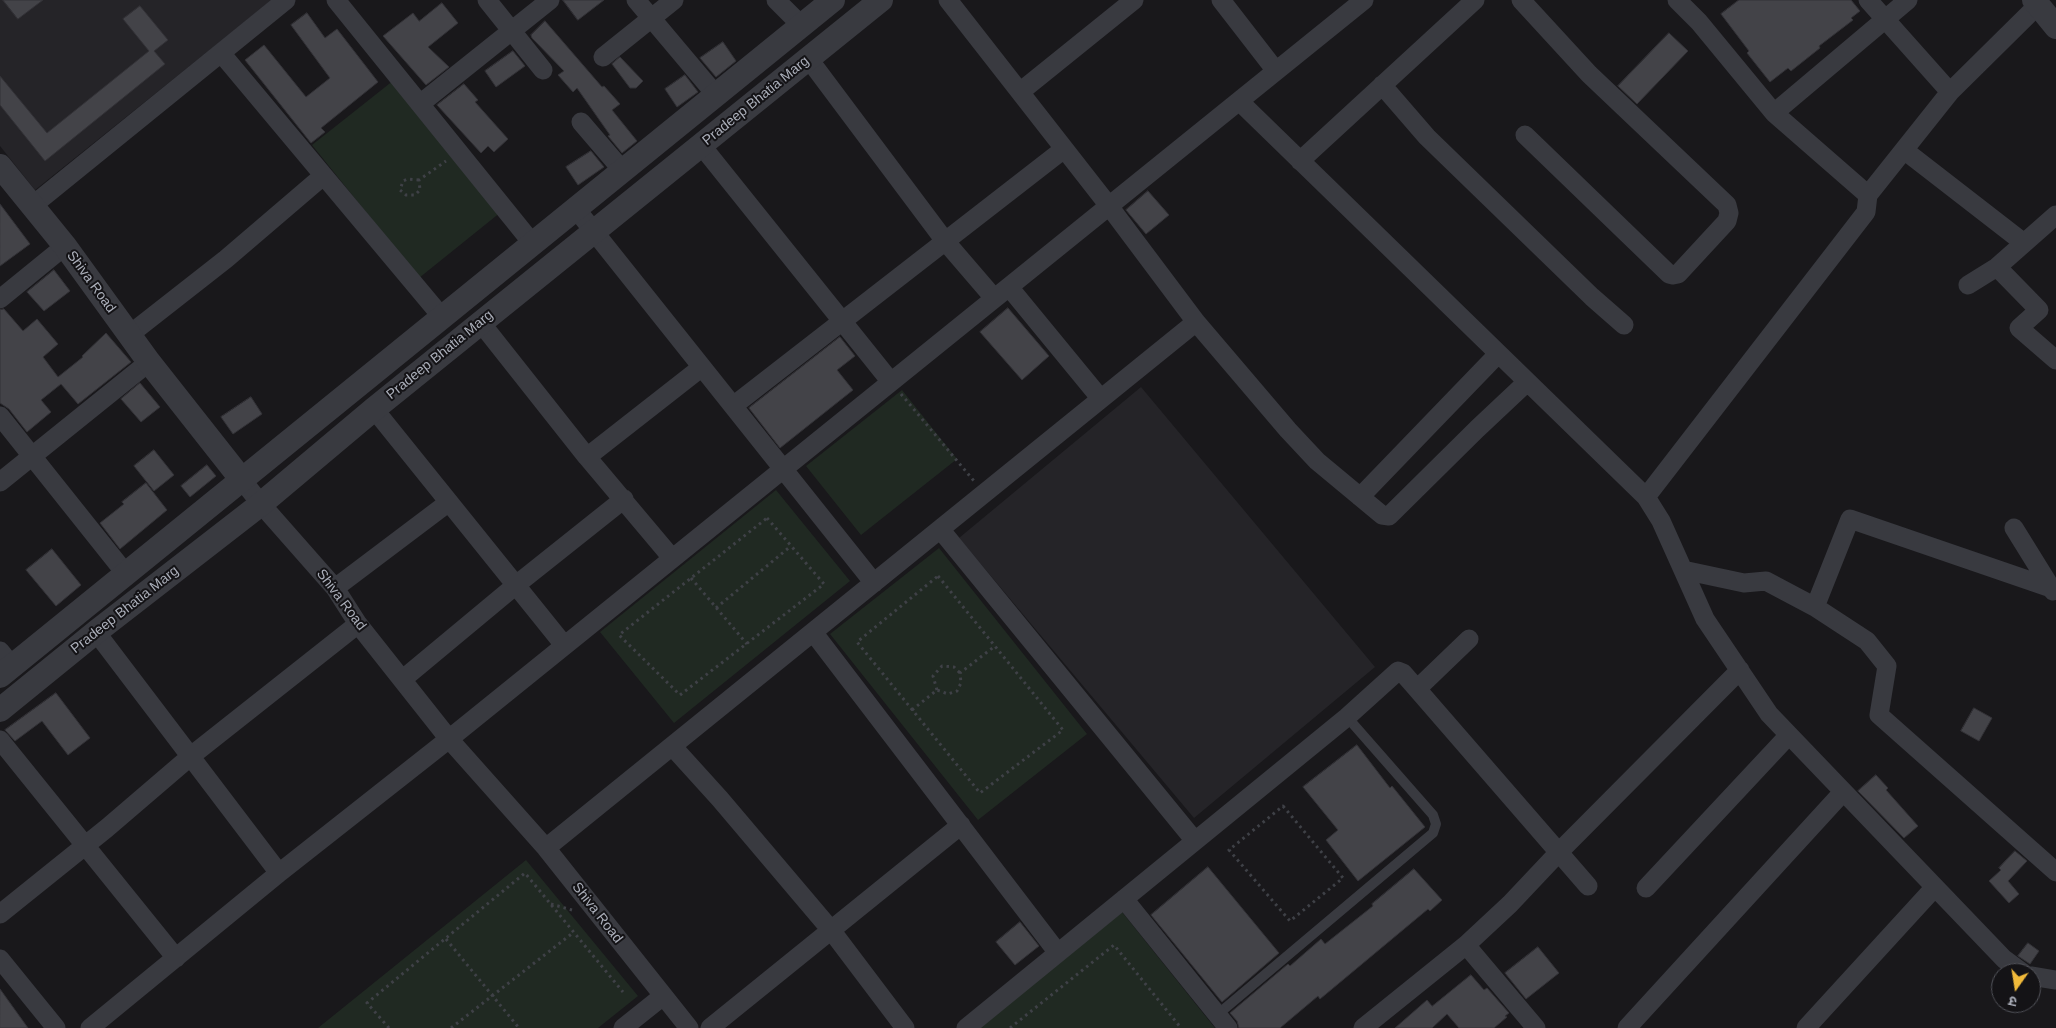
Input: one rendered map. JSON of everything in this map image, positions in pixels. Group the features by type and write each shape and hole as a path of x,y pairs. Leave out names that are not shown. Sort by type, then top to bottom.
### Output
{"street":[{"path":"32,206 286,0"},
{"path":"336,0 533,244"},
{"path":"486,0 543,70"},
{"path":"420,104 550,0"},
{"path":"636,0 716,95"},
{"path":"603,57 674,0"},
{"path":"776,0 802,26"},
{"name":"Pradeep Bhatia Marg","path":"4,665 126,574 834,0"},
{"name":"Pradeep Bhatia Marg","path":"0,710 96,632 261,504 374,409 881,0"},
{"path":"948,0 1109,206 1196,322 1288,430 1317,461 1382,515 1389,516 1527,382"},
{"path":"1020,92 1114,6 1134,0"},
{"path":"1221,0 1276,71"},
{"path":"90,1028 279,872 449,739 1364,0"},
{"path":"1300,161 1475,0"},
{"path":"1521,0 1589,74 1727,205 1730,213 1727,221 1678,274 1668,274 1526,135"},
{"path":"1677,0 1699,22 1774,113 1868,195"},
{"path":"1868,0 1950,92"},
{"path":"1774,113 1908,0"},
{"path":"1646,498 1866,212 1868,195 1950,92 2036,2 2056,27"},
{"path":"221,52 442,318"},
{"path":"808,58 945,240 994,298"},
{"path":"1382,85 1427,137 1624,325"},
{"path":"1239,101 1497,355 1646,498 1661,521 1705,619 1769,714 2009,963"},
{"path":"581,122 623,171"},
{"path":"701,145 891,382"},
{"path":"733,406 1064,148"},
{"path":"1904,150 2024,243"},
{"name":"Shiva Road","path":"0,166 65,246 149,362 261,504 335,588 358,624 449,739 546,848 689,1028"},
{"path":"129,335 226,259 323,176"},
{"path":"576,209 874,583"},
{"path":"1968,284 1998,267 2056,214"},
{"path":"0,299 65,246"},
{"path":"1998,267 2039,310 2019,328 2056,360"},
{"path":"1009,286 1101,399"},
{"path":"546,848 1196,322"},
{"path":"481,323 672,558"},
{"path":"1360,497 1497,355"},
{"path":"0,482 149,362"},
{"path":"588,457 702,367"},
{"path":"374,409 564,645"},
{"path":"0,416 126,574"},
{"path":"403,679 516,585 624,499"},
{"path":"335,588 449,502"},
{"path":"1815,607 1850,519 2053,592"},
{"path":"2014,528 2053,592"},
{"path":"940,529 1196,841"},
{"path":"1683,570 1744,583 1766,581 1815,607 1867,641 1887,666 1880,715 2056,872"},
{"path":"0,914 191,756 358,624"},
{"path":"96,632 279,872"},
{"path":"813,632 1058,953"},
{"path":"1417,689 1469,639"},
{"path":"1363,1028 1384,1022 1522,893 1560,851 1740,670"},
{"path":"966,1028 1347,717 1398,671 1403,673 1560,851 1588,886"},
{"path":"1646,888 1789,735"},
{"path":"0,740 176,958"},
{"path":"672,746 720,799 831,930 905,1028"},
{"path":"1627,1028 1843,792"},
{"path":"710,1028 961,826"},
{"path":"1806,1028 1935,887"},
{"path":"1124,899 1223,1021"},
{"path":"1466,945 1536,1028"},
{"path":"0,959 56,1028"},
{"path":"2041,978 2056,980"},
{"path":"623,1028 663,996"}],"lane":[{"path":"1223,1021 1433,833 1436,824 1433,815 1347,717"}],"path":[{"path":"419,180 420,190 414,195 406,195 400,190 403,181 408,178 419,180 448,159"},
{"path":"891,382 984,494"},
{"path":"767,518 791,546 824,584 680,695 619,634 767,518"},
{"path":"716,608 791,546"},
{"path":"938,576 1064,730 980,793 912,710 857,642 938,576"},
{"path":"691,578 747,644"},
{"path":"960,672 995,646"},
{"path":"942,666 954,667 960,672 961,683 956,691 948,694 936,690 933,676 942,666"},
{"path":"912,710 936,690"},
{"path":"1283,806 1342,878 1290,921 1229,850 1283,806"},
{"path":"389,1028 367,1003 525,873 622,992"},
{"path":"451,1028 574,932"},
{"path":"446,939 519,1028"},
{"path":"1010,1028 1114,945 1181,1028"}],"shaded area":[{"path":"0,0 272,0 35,190 0,146"},
{"path":"394,80 501,212 419,278 312,145"},
{"path":"1141,387 1375,667 1194,818 959,538"},
{"path":"902,390 957,459 861,535 806,466"},
{"path":"776,490 850,581 674,723 600,632"},
{"path":"939,548 1087,734 978,820 830,634"},
{"path":"526,860 638,996 598,1028 318,1028"},
{"path":"1122,912 1215,1028 979,1028"}],"building":[{"path":"3,0 43,0 18,19"},
{"path":"563,0 604,0 578,20"},
{"path":"1739,0 1851,0 1860,11 1851,18 1853,20 1819,46 1820,48 1791,71 1788,68 1770,82 1747,53 1749,51 1721,14"},
{"path":"442,3 458,23 428,47 449,67 426,85 383,36 413,13 419,21"},
{"path":"140,6 168,40 154,51 165,64 45,161 0,105 0,76 47,133 149,51 123,19"},
{"path":"307,13 325,38 337,29 378,82 321,128 325,132 311,143 245,60 264,45 306,97 330,78 291,25"},
{"path":"545,21 602,87 604,86 620,104 612,110 637,141 622,153 608,136 610,135 577,88 573,92 558,75 564,71 532,38 531,35"},
{"path":"1669,33 1688,51 1637,104 1618,86"},
{"path":"723,42 736,61 716,77 700,58"},
{"path":"513,51 525,66 496,87 485,71"},
{"path":"620,57 643,81 636,88 630,88 612,64"},
{"path":"685,75 698,92 677,107 665,89"},
{"path":"464,84 478,100 475,102 508,139 494,152 488,146 481,153 437,105"},
{"path":"591,151 604,167 578,185 566,167"},
{"path":"1148,191 1169,215 1146,234 1126,210"},
{"path":"0,204 30,244 0,266"},
{"path":"54,270 70,291 44,311 27,292"},
{"path":"1008,308 1049,356 1022,380 980,332"},
{"path":"4,309 23,331 37,319 58,344 43,357 58,377 83,357 106,333 131,362 78,404 61,384 41,400 51,412 27,432 9,409 0,403 0,310"},
{"path":"840,337 855,356 837,370 853,390 780,448 749,408"},
{"path":"140,383 160,407 141,422 121,399"},
{"path":"251,397 262,414 233,434 221,417"},
{"path":"154,450 174,475 154,491 134,466"},
{"path":"207,465 216,476 190,497 181,486"},
{"path":"146,483 167,510 120,549 100,523"},
{"path":"52,549 81,585 56,606 26,570"},
{"path":"56,693 90,738 68,755 42,721 15,741 5,730"},
{"path":"1974,708 1992,718 1979,741 1961,731"},
{"path":"1357,745 1390,788 1392,786 1425,827 1358,881 1326,840 1338,830 1303,787"},
{"path":"1876,775 1888,788 1886,790 1918,826 1904,838 1858,791"},
{"path":"2015,851 2027,861 2008,881 2019,894 2009,903 1989,881 2001,870 1999,868"},
{"path":"1208,867 1279,953 1222,1002 1151,915"},
{"path":"1414,869 1442,900 1430,911 1428,909 1320,999 1318,996 1280,1028 1239,1028 1237,1021 1230,1013 1321,939 1325,944 1373,906 1372,904"},
{"path":"1020,922 1039,946 1015,965 996,942"},
{"path":"2028,943 2039,951 2031,963 2018,956"},
{"path":"1538,947 1559,973 1526,999 1505,973"},
{"path":"1471,975 1484,990 1487,988 1509,1013 1494,1028 1459,1028 1447,1014 1432,1028 1395,1028 1427,1000 1432,1006"},
{"path":"0,989 28,1028 0,1028"}]}
